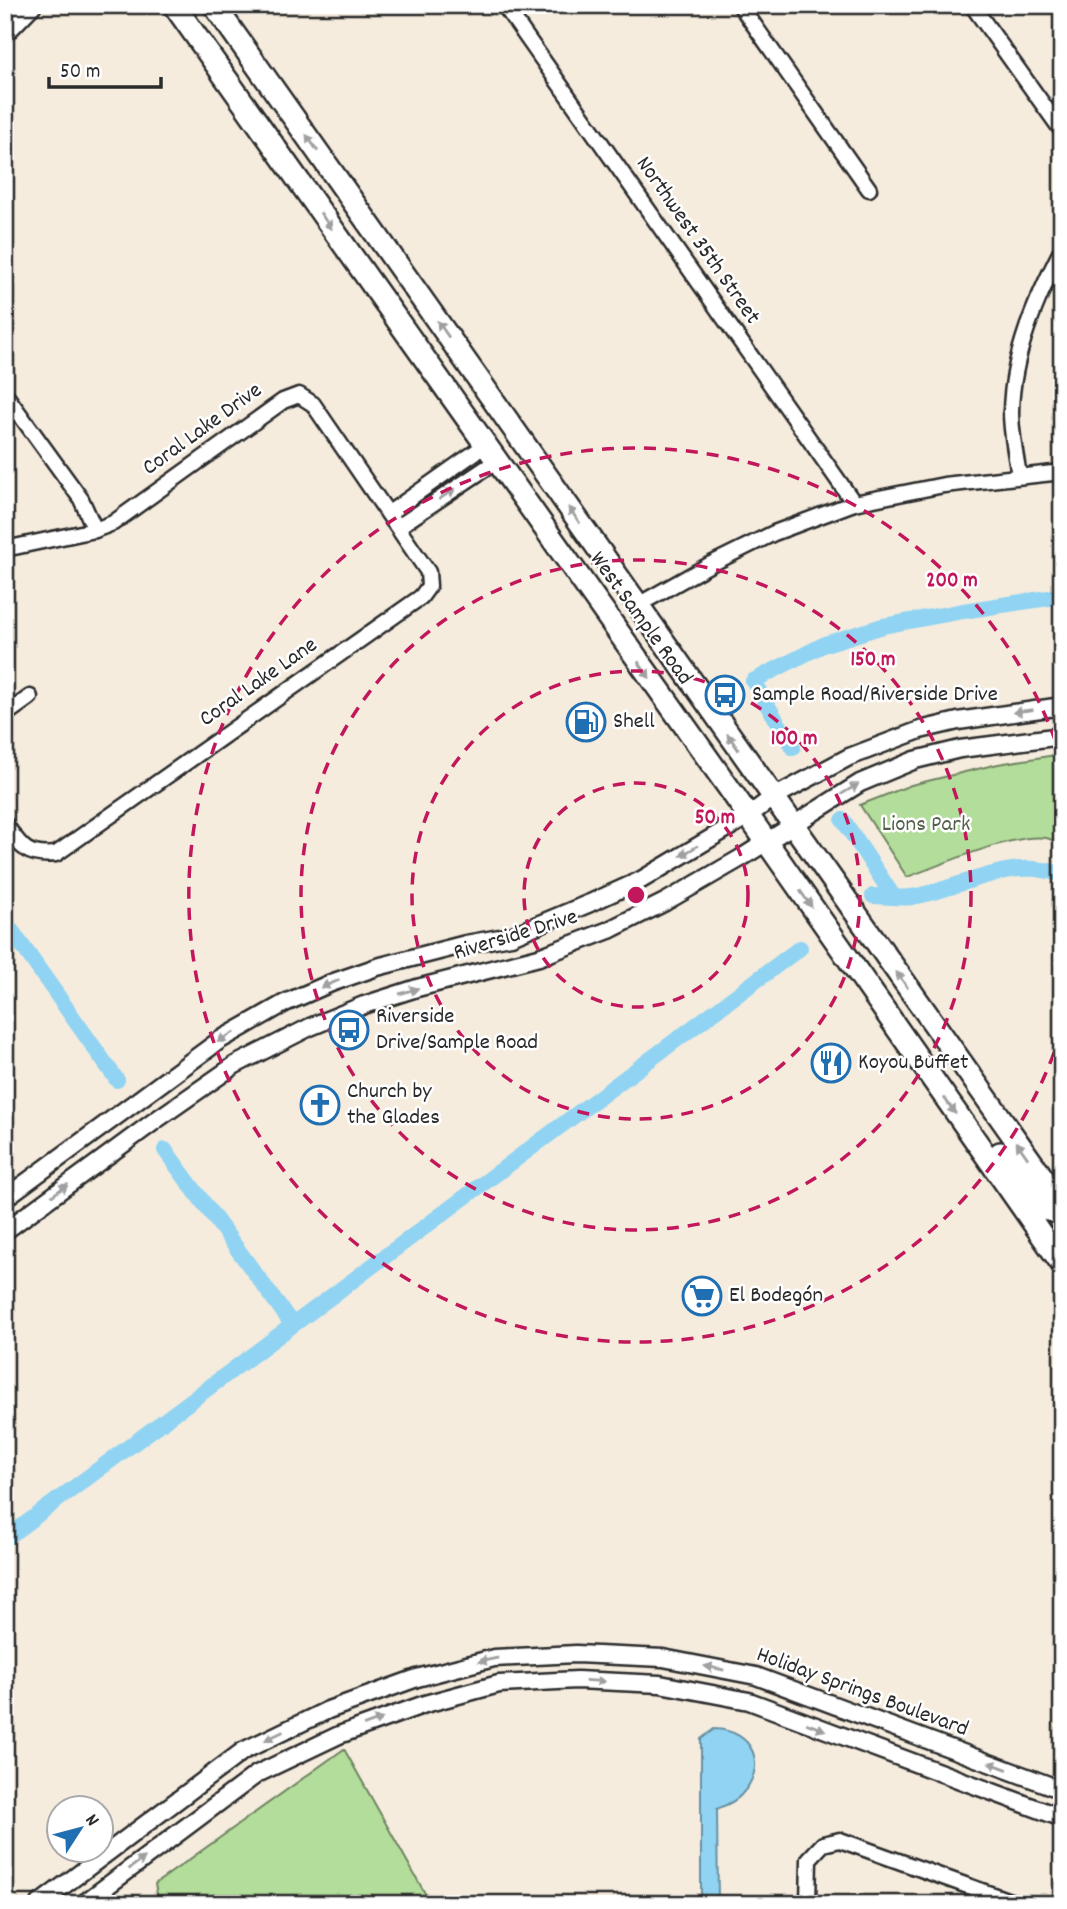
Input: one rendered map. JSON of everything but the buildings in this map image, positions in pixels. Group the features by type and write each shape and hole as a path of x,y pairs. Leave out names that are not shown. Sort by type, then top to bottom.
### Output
{"main road":[{"name":"West Sample Road","path":"174,5 1062,1264"},
{"name":"West Sample Road","path":"214,5 1062,1205"},
{"path":"974,1140 999,1150 1041,1208 1062,1214"},
{"path":"1035,1226 1062,1236"}],"street":[{"path":"5,34 33,5"},
{"name":"Northwest 35th Street","path":"504,5 854,503"},
{"path":"740,5 869,189"},
{"path":"972,5 1062,131"},
{"path":"1019,476 1011,413 1020,347 1042,288 1062,249"},
{"path":"5,394 80,499 95,530"},
{"name":"Coral Lake Drive","path":"5,549 95,530 113,523 283,401 299,395 313,404 389,513"},
{"path":"389,513 490,454"},
{"path":"398,527 490,454"},
{"path":"638,605 709,565 774,533 854,503 944,485 1062,472"},
{"name":"Coral Lake Lane","path":"5,824 23,849 40,856 56,854 421,597 429,586 428,572 389,513"},
{"path":"5,715 30,697"},
{"name":"Riverside Drive","path":"5,1198 220,1040 285,1003 377,967 466,944 511,936 590,903 641,880 748,816 772,798 849,757 920,730 985,716 1062,706"},
{"name":"Riverside Drive","path":"5,1231 235,1065 310,1027 364,1005 417,988 539,957 610,930 665,902 767,843 792,824 860,783 915,760 960,749 1062,736"},
{"name":"Holiday Springs Boulevard","path":"39,1904 243,1751 328,1710 417,1678 494,1658 576,1654 663,1658 756,1676 1062,1790"},
{"path":"749,1702 756,1676"},
{"name":"Holiday Springs Boulevard","path":"83,1904 257,1774 339,1735 425,1704 499,1684 577,1680 660,1684 749,1702 1062,1818"},
{"path":"921,1766 929,1741"},
{"path":"808,1904 808,1859 823,1844 841,1840 1018,1904"}],"green space":[{"name":"Lions Park","path":"1062,754 1062,844 1046,838 1015,840 976,851 907,877 860,805 911,785 998,764"},
{"path":"344,1749 431,1904 159,1904 155,1884"}],"water":[{"path":"714,1729 739,1736 753,1752 755,1762 754,1773 741,1795 717,1809 718,1904 701,1904 701,1739"}],"waterway":[{"path":"793,748 753,681 825,644 883,626 1062,596"},
{"path":"843,820 893,896"},
{"path":"873,896 912,897 1005,871 1043,870 1062,875"},
{"path":"5,921 117,1080"},
{"path":"5,1539 800,948"},
{"path":"165,1150 292,1324"}],"place":[{"name":"Sample Road/Riverside Drive","path":"725,695"},
{"name":"Shell","path":"586,722"},
{"name":"Riverside Drive/Sample Road","path":"349,1030"},
{"name":"Koyou Buffet","path":"831,1063"},
{"name":"Church by the Glades","path":"320,1105"},
{"name":"El Bodegón","path":"702,1296"}]}
